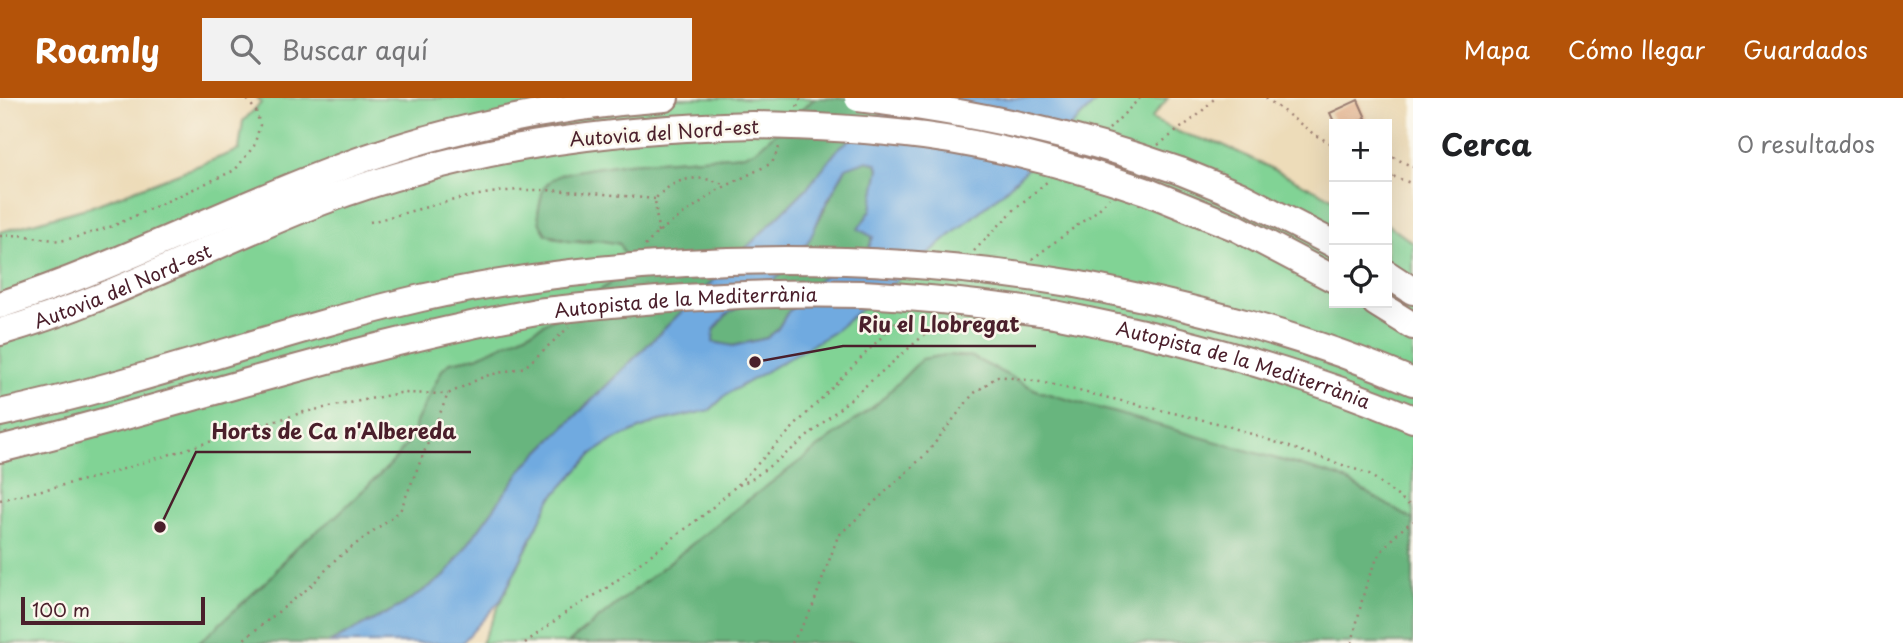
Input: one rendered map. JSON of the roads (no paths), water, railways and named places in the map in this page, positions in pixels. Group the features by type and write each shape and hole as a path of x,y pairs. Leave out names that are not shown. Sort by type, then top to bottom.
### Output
{"highway":[{"name":"Autovia del Nord-est","path":"0,305 108,265 253,202 396,148 527,116 607,103 665,98"},
{"path":"858,98 978,115 1122,150 1241,196 1329,241"},
{"name":"Autovia del Nord-est","path":"0,332 87,301 323,202 447,162 509,148 616,132 753,125 860,129 927,136 1035,157 1148,192 1237,228 1329,276"},
{"name":"Autopista de la Mediterrània","path":"0,413 82,394 421,299 537,276 650,264 819,259 930,265 1075,284 1202,311 1272,331 1413,382"},
{"path":"1392,277 1413,291"},
{"name":"Autopista de la Mediterrània","path":"0,449 89,427 376,346 472,324 537,312 701,296 812,293 940,299 1054,314 1196,344 1326,385 1413,419"},
{"path":"1384,308 1413,327"}],"water":[{"path":"900,98 1100,98 1003,192 832,333 727,394 710,410 656,422 612,441 592,454 550,500 501,600 462,643 329,643 401,606 445,576 523,468 808,187 839,148","holes":["865,161 876,163 879,168 871,210 858,229 873,237 867,253 828,272 809,289 788,312 777,330 767,338 733,346 713,342 714,330 727,314 753,299 791,265 811,237 846,168"]}],"place":[{"name":"Riu el Llobregat","path":"755,362"},
{"name":"Horts de Ca n'Albereda","path":"160,527"}]}
